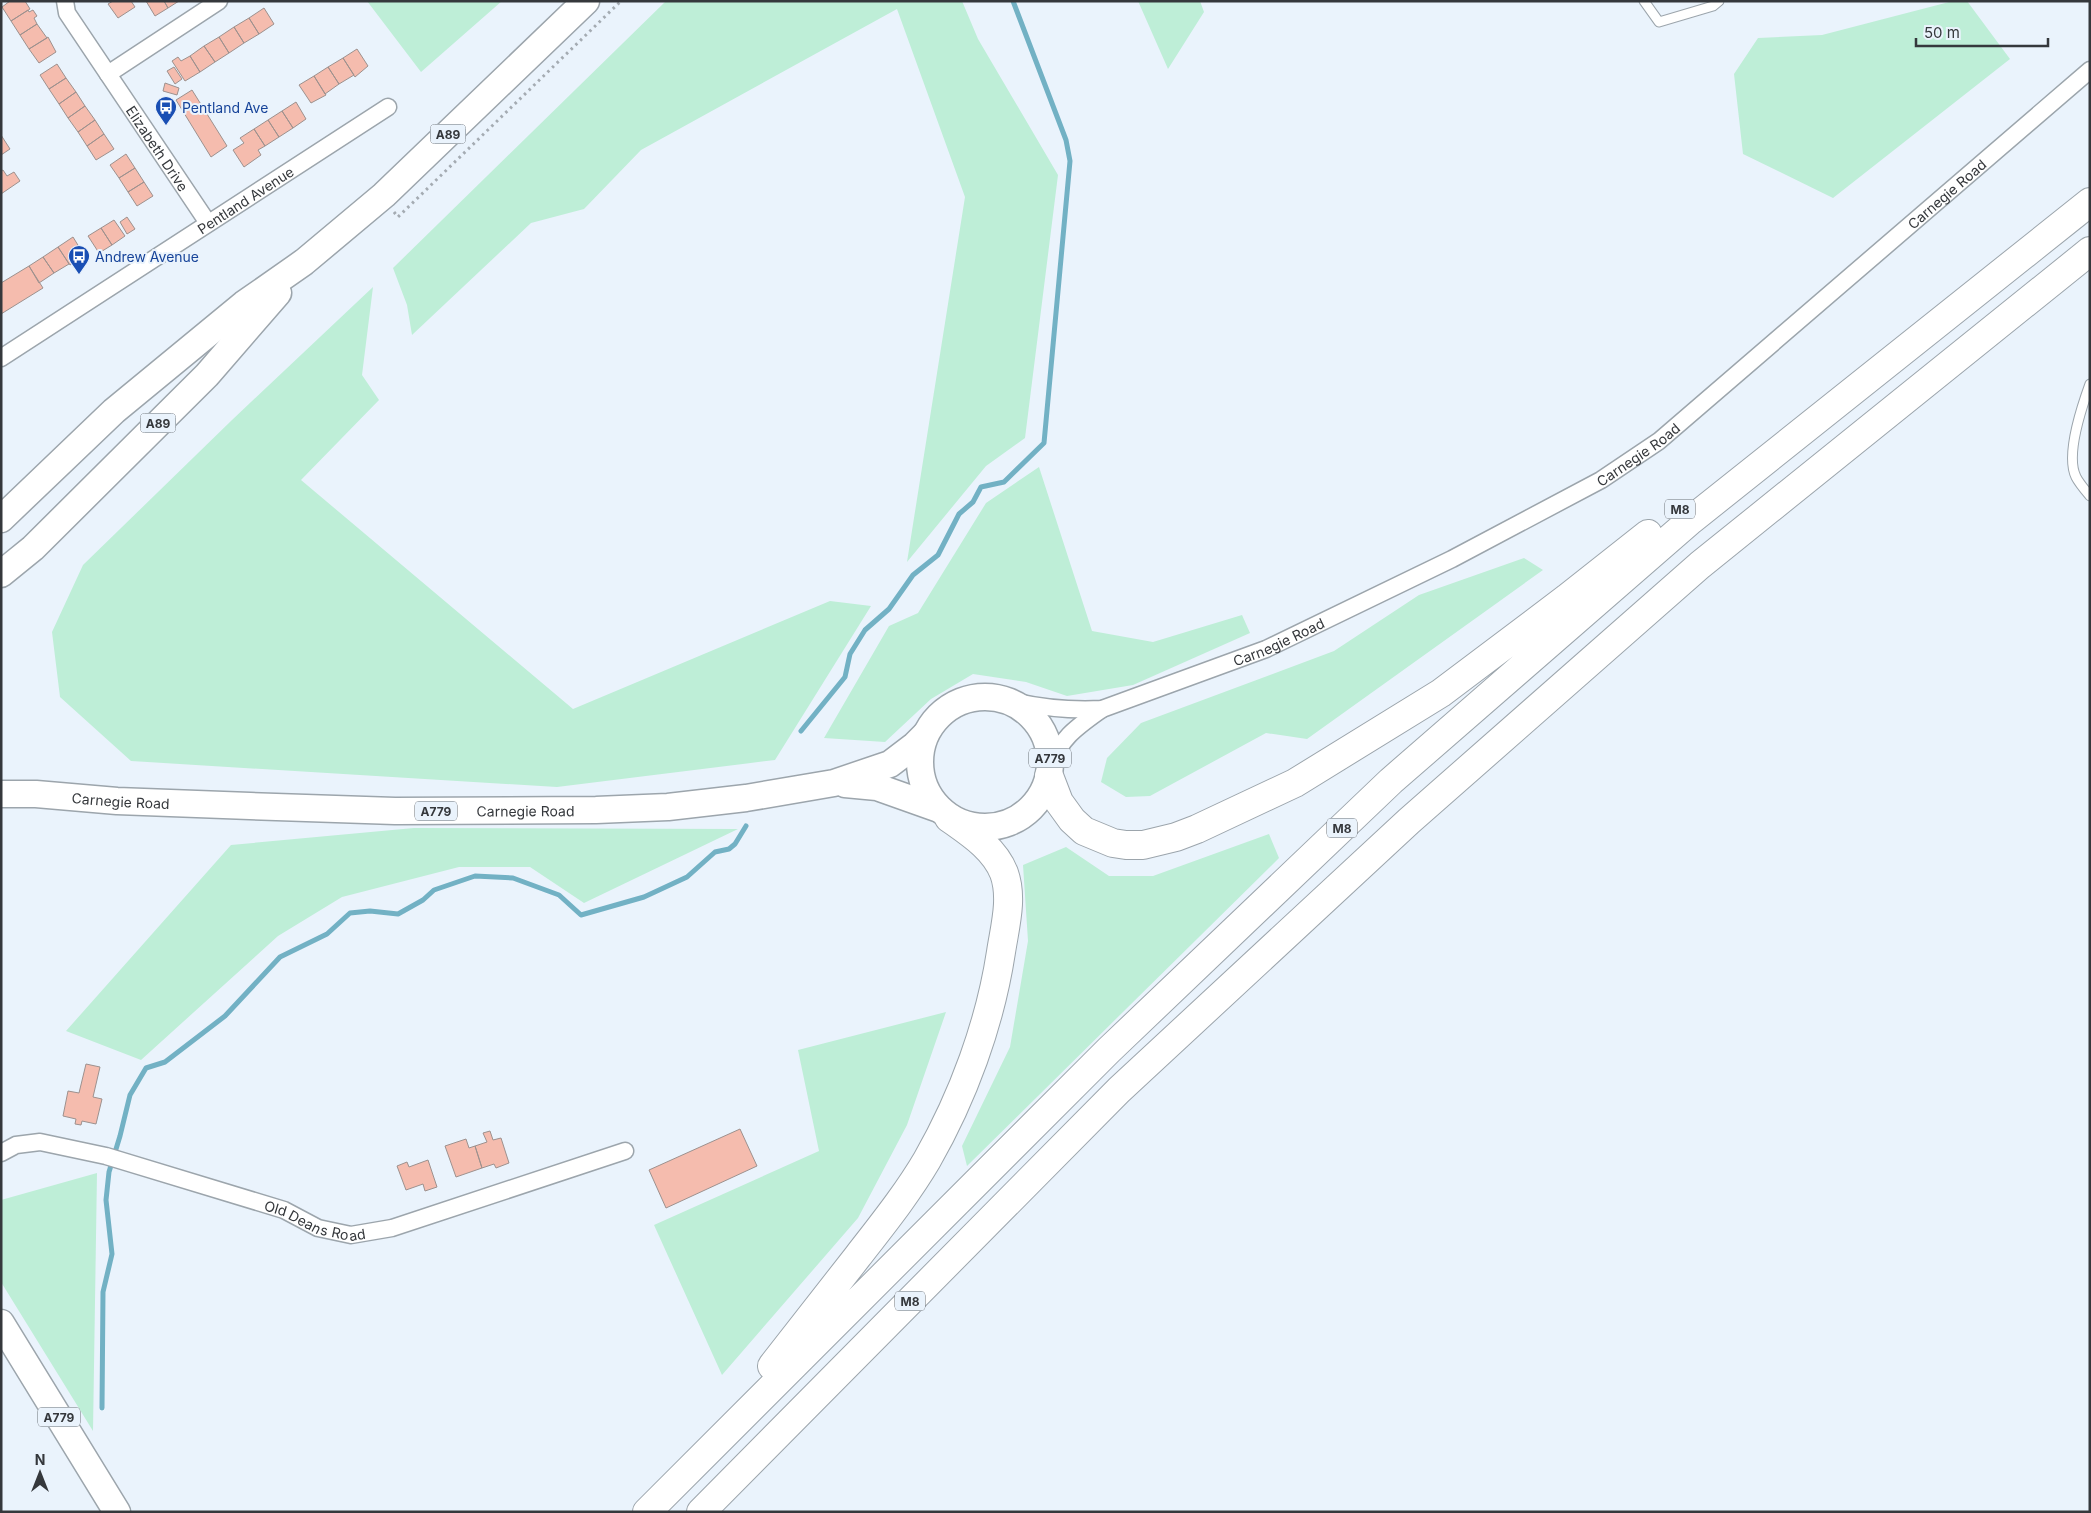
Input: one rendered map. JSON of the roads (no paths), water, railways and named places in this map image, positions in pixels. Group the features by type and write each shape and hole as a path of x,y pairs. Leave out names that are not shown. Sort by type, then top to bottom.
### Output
{"highway":[{"name":"M8","path":"1050,772 1058,802 1072,820 1084,831 1113,843 1126,845 1151,843 1176,837 1295,783 1441,693 1567,598 1823,396 2090,194"},
{"name":"M8","path":"648,1512 1109,1050 1391,781 1691,520 2090,202"},
{"name":"M8","path":"701,1512 1119,1090 1409,821 1700,565 2090,251"},
{"name":"M8","path":"699,1459 888,1218 926,1161 973,1061 998,972 1008,909 1008,890 1004,873 994,854 979,839 944,813"}],"main road":[{"name":"A89","path":"1,519 114,411 244,304 304,262 384,195 586,1"},
{"name":"A89","path":"1,574 33,548 207,375 304,262"},
{"name":"A779","path":"978,696 1000,698 1017,705 1032,716 1043,731 1050,749 1050,772 1042,796 1028,812 1010,823 990,828 969,826 944,813 929,796 922,782 919,766 920,750 925,735 938,716 956,703 978,696"},
{"name":"Carnegie Road","path":"1,794 36,794 117,801 385,810 596,810 668,807 746,798 834,783 890,764 925,735"},
{"name":"Carnegie Road","path":"834,783 876,787 944,813"},
{"name":"Carnegie Road","path":"1,785 36,794"},
{"name":"A779","path":"1,1322 117,1512"}],"street":[{"name":"Elizabeth Drive","path":"65,1 68,13 208,223"},
{"path":"108,74 214,3"},
{"name":"Carnegie Road","path":"1050,772 1061,743 1069,734 1102,709 1266,649 1452,559 1601,480 1660,441 2090,70"},
{"name":"Pentland Avenue","path":"1,358 388,107"},
{"name":"Carnegie Road","path":"1000,698 1052,709 1102,709"},
{"name":"Old Deans Road","path":"1,1153 16,1145 40,1142 106,1156 284,1210 318,1228 351,1235 392,1228 624,1151"}],"lane":[{"path":"1644,1 1660,22 1713,6 1719,1"},
{"path":"2090,384 2082,406 2072,460 2075,476 2090,496"}],"waterway":[{"path":"801,731 845,677 850,654 865,630 889,609 913,575 938,555 959,514 973,502 981,487 1004,482 1044,443 1070,161 1066,140 1013,1"},
{"path":"102,1408 103,1292 112,1254 106,1200 109,1172 130,1095 146,1068 165,1062 225,1016 280,957 327,934 350,913 370,911 398,914 423,900 434,890 475,876 513,878 559,895 581,915 644,897 687,877 715,852 729,849 735,844 746,826"}],"place":[{"name":"Pentland Ave","path":"166,126"},
{"name":"Andrew Avenue","path":"79,275"}]}
